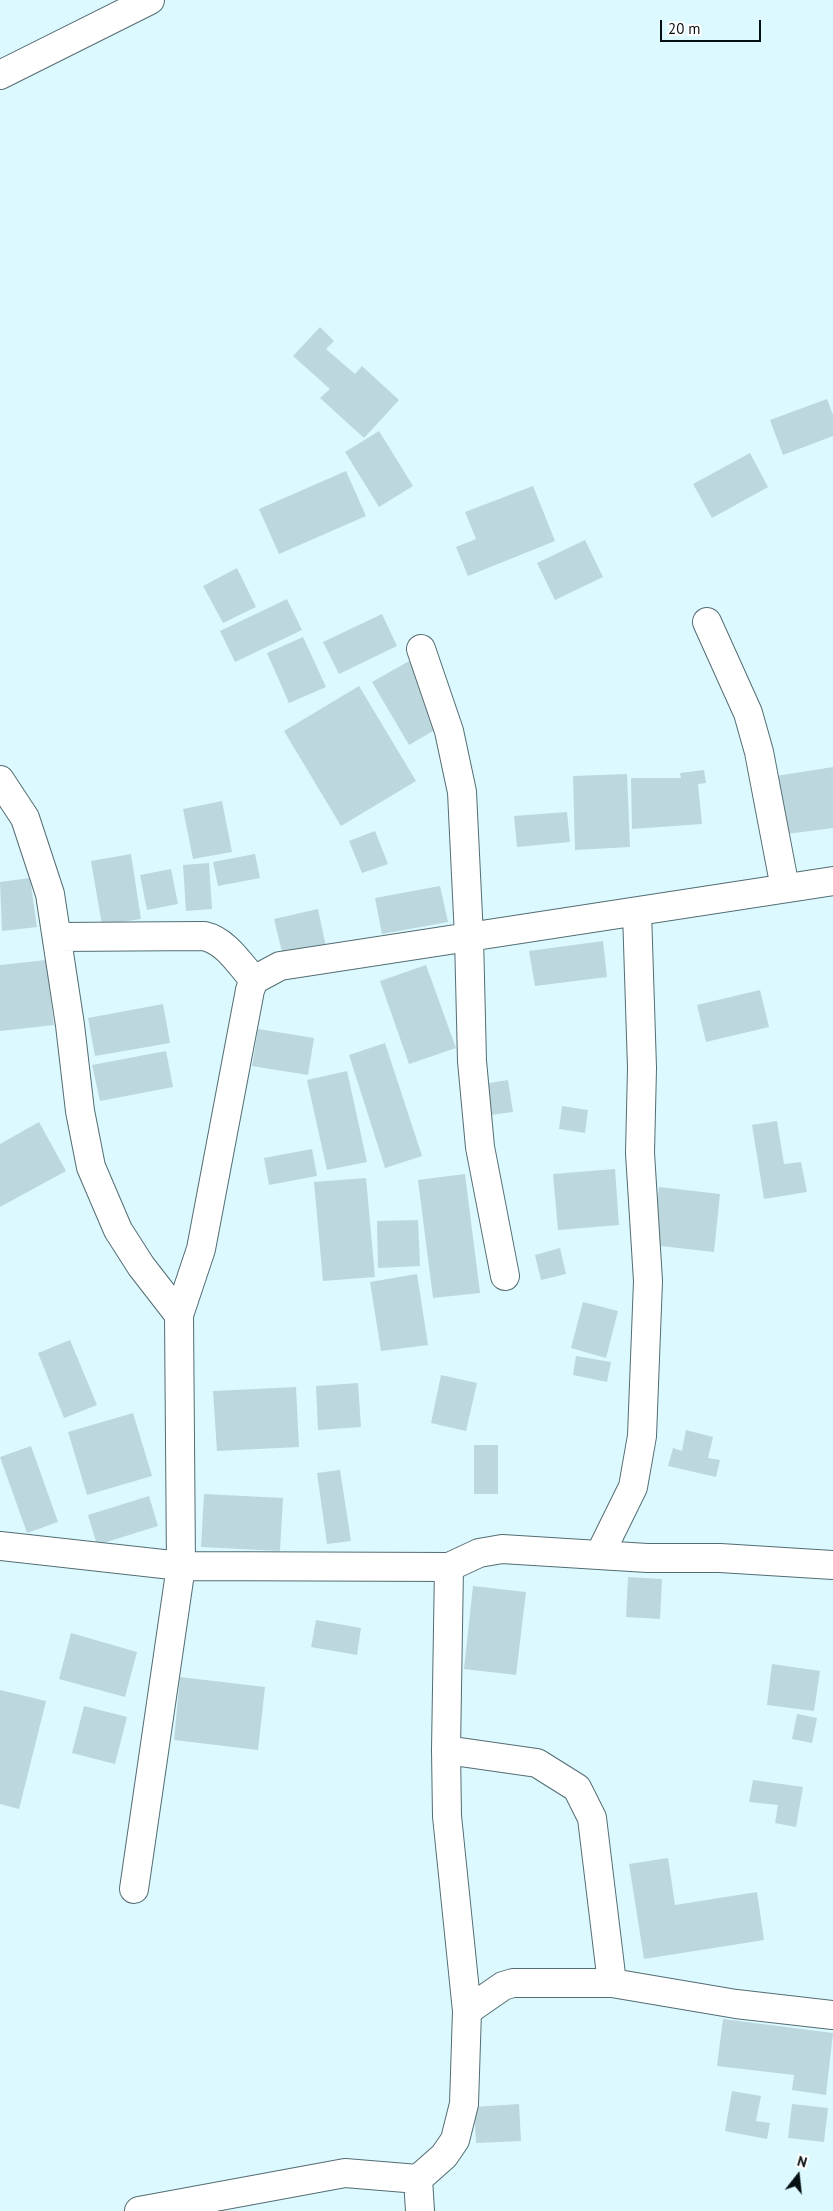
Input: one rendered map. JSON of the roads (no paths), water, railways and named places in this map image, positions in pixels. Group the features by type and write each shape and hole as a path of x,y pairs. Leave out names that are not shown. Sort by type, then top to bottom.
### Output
{"street":[{"path":"0,75 150,0"},
{"path":"707,622 748,713 759,752 785,888"},
{"path":"421,649 449,731 462,792 469,937 472,1061 480,1147 505,1276"},
{"path":"0,780 25,818 50,894 58,937 80,1111 91,1166 118,1230 141,1266 179,1314"},
{"path":"134,1889 181,1566 179,1314 201,1249 250,990 254,980 280,966 833,881"},
{"path":"600,1554 633,1487 642,1436 648,1281 640,1153 642,1068 636,912"},
{"path":"58,937 204,936 214,938 222,944 254,980"},
{"path":"0,1546 181,1566 449,1567 479,1553 502,1549 648,1558 720,1558 833,1565"},
{"path":"139,2211 345,2173 418,2179 444,2156 455,2140 464,2104 467,2011 448,1835 446,1750 449,1567"},
{"path":"446,1750 537,1763 577,1788 592,1818 612,1983"},
{"path":"467,2011 503,1986 513,1983 612,1983 736,2004 833,2014"},
{"path":"418,2179 420,2211"}]}
